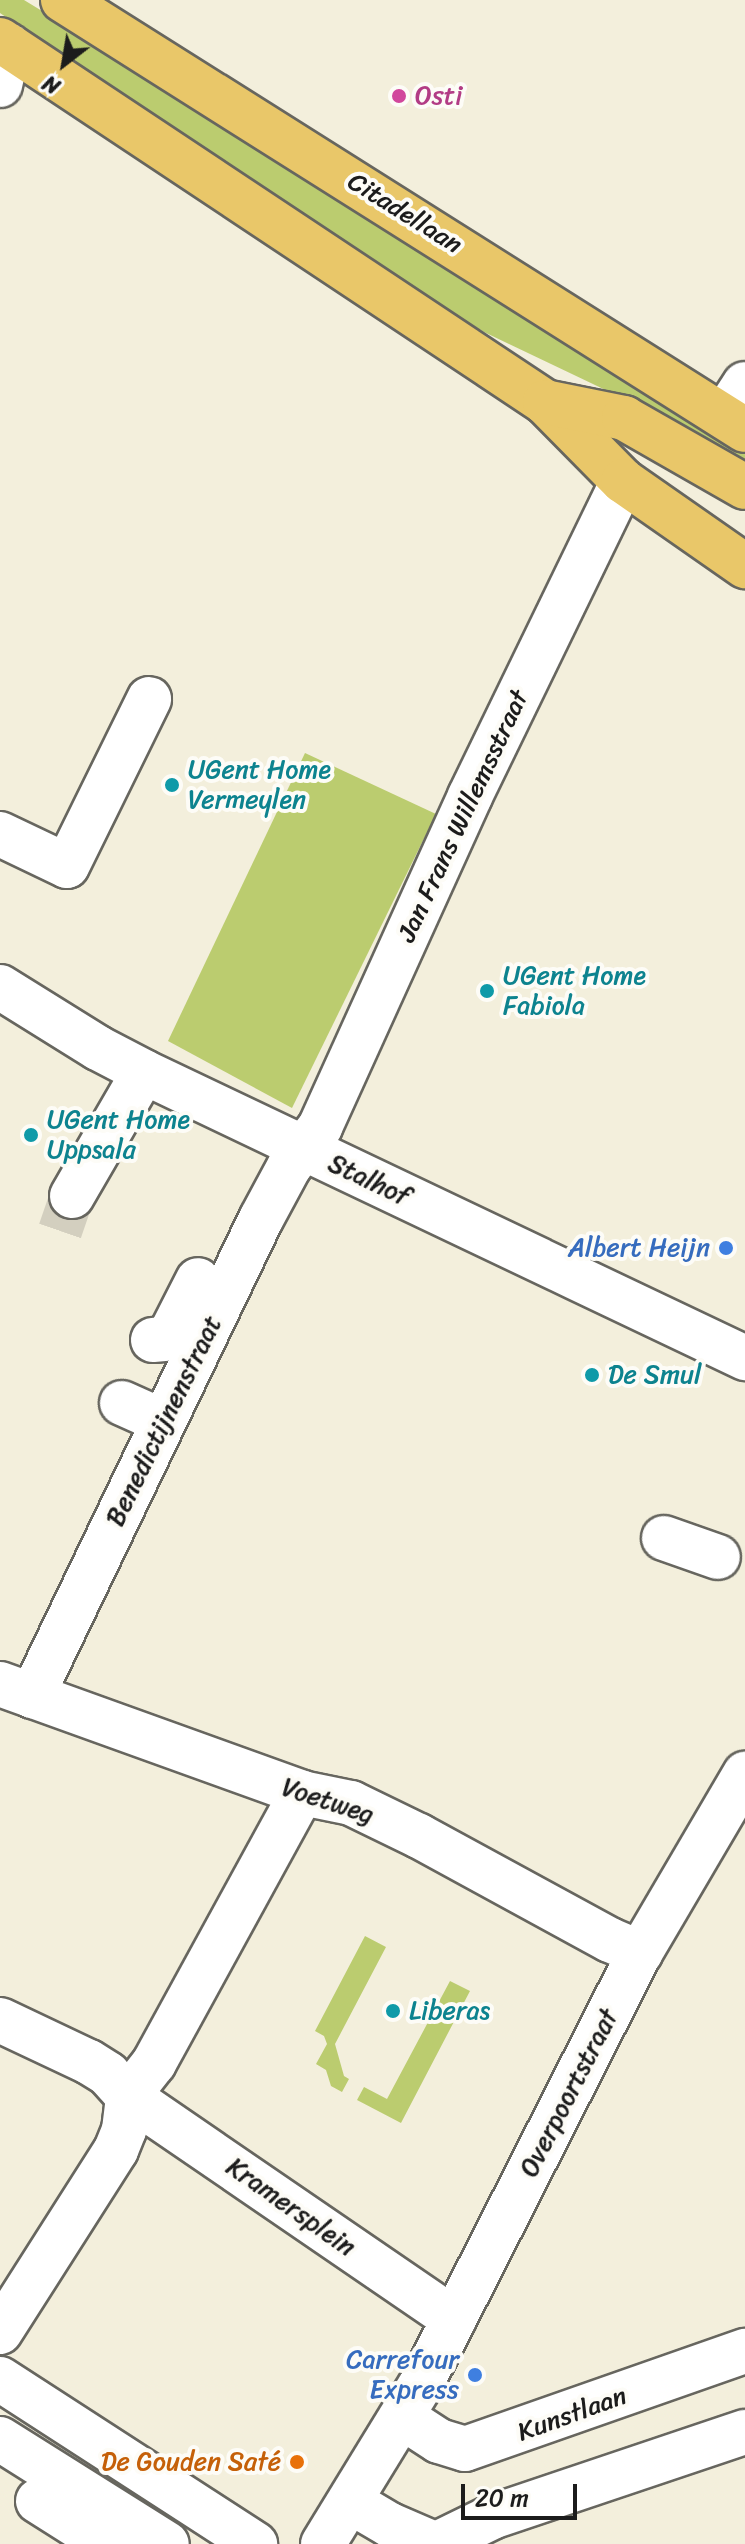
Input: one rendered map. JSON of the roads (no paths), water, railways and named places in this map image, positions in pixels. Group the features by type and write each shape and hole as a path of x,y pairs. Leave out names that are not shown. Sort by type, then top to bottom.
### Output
{"main road":[{"name":"Citadellaan","path":"63,0 738,410"},
{"path":"3,57 545,402 623,481 745,566"},
{"path":"545,402 624,418 745,487"}],"street":[{"name":"Jan Frans Willemsstraat","path":"304,1150 320,1127 470,796 623,481"},
{"path":"0,834 67,866 149,699"},
{"name":"Stalhof","path":"2,992 144,1072 745,1358"},
{"path":"72,1196 144,1072"},
{"name":"Benedictijnenstraat","path":"16,1690 162,1421 261,1219 289,1167 304,1150"},
{"path":"153,1340 164,1339 172,1331 218,1239 231,1227 261,1219"},
{"path":"122,1403 162,1421"},
{"path":"664,1538 718,1557"},
{"name":"Voetweg","path":"16,1690 302,1793 351,1803 640,1953"},
{"name":"Overpoortstraat","path":"323,2544 402,2417 640,1953 745,1774"},
{"path":"0,2332 116,2150 124,2130 128,2096 154,2063 302,1793"},
{"name":"Kramersplein","path":"0,2020 108,2074 128,2096 454,2319"},
{"name":"Kunstlaan","path":"402,2417 439,2441 465,2449 745,2351"},
{"path":"0,2379 255,2544"},
{"path":"351,2502 390,2525 436,2544 492,2517 745,2432"},
{"path":"0,2439 167,2544"},
{"path":"38,2501 106,2544"}],"tunnel":[{"path":"60,1231 72,1196"}],"place":[{"name":"Osti","path":"399,96"},
{"name":"UGent Home Vermeylen","path":"172,785"},
{"name":"UGent Home Fabiola","path":"487,991"},
{"name":"UGent Home Uppsala","path":"31,1135"},
{"name":"Albert Heijn","path":"726,1248"},
{"name":"De Smul","path":"592,1375"},
{"name":"Liberas","path":"393,2011"},
{"name":"Carrefour Express","path":"475,2375"},
{"name":"De Gouden Saté","path":"297,2462"}]}
